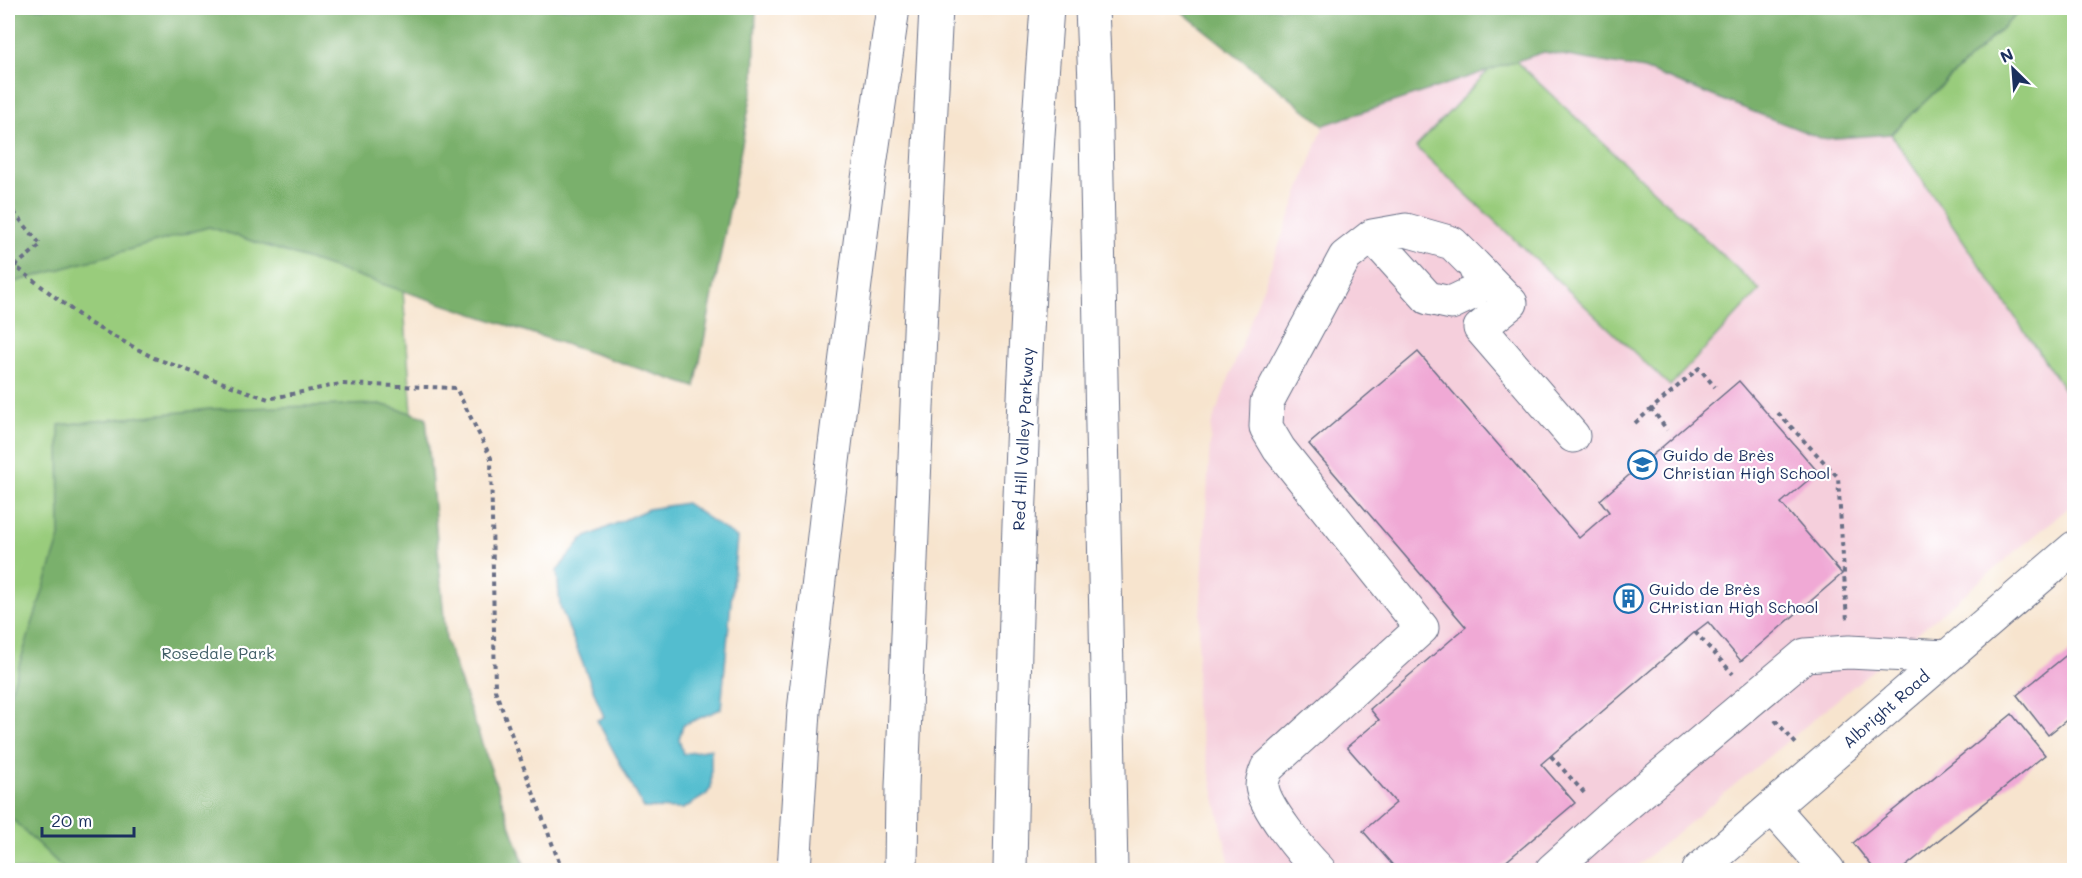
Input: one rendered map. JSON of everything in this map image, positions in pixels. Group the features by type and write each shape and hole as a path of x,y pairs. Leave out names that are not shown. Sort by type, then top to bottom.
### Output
{"main road":[{"path":"794,870 804,711 827,510 867,186 893,8"},
{"path":"901,870 902,787 920,343 936,8"},
{"name":"Red Hill Valley Parkway","path":"1010,870 1014,642 1038,123 1047,8"},
{"path":"1092,8 1111,870"},
{"path":"1320,870 1305,856 1268,803 1262,785 1267,768 1422,628 1279,449 1266,428 1267,402 1345,257 1372,236 1406,230 1452,243 1511,303 1480,328 1572,436"},
{"path":"1372,236 1428,298 1451,303 1472,293 1481,282 1474,265"},
{"name":"Albright Road","path":"1699,870 2074,548"},
{"path":"1552,870 1608,820 1805,655 1849,652 1947,657"},
{"path":"1772,807 1828,870"}],"path":[{"path":"8,204 41,245 15,266 89,323 154,358 268,399 339,384 456,388 491,458 495,690 562,870"},
{"path":"1635,423 1700,368 1714,387"},
{"path":"1651,408 1667,430"},
{"path":"1778,413 1838,477 1847,625"},
{"path":"1695,632 1735,676"},
{"path":"1551,756 1590,800"}],"shaded area":[{"name":"Guido de Brès Christian High School","path":"1544,52 1644,69 1823,139 1891,134 2074,404 2074,503 1632,870 1231,870 1195,705 1211,426 1324,125"}],"green space":[{"name":"Rosedale Park","path":"8,8 382,8 446,870 8,870"},
{"path":"8,8 756,8 754,82 695,387 209,227 8,284"},
{"path":"1177,8 2023,8 1891,134 1823,139 1644,69 1544,52 1324,125"},
{"path":"2023,8 2074,8 2074,404 1891,134"},
{"path":"1506,52 1760,290 1670,386 1416,147"},
{"path":"380,404 426,417 446,640 526,870 65,870 8,815 8,700 60,537 59,425 210,409"}],"water":[{"path":"686,503 737,538 721,709 683,725 679,739 683,754 711,749 711,788 706,795 683,809 644,808 597,720 604,717 560,606 557,571 582,539 648,509"}],"building":[{"name":"Guido de Brès CHristian High School","path":"1418,352 1579,538 1609,512 1600,500 1739,381 1818,472 1781,503 1842,574 1741,661 1708,622 1695,632 1541,764 1575,803 1496,870 1397,870 1363,831 1396,803 1347,747 1379,720 1370,709 1466,627 1309,444"},
{"path":"2074,649 2074,714 2048,735 2017,695"},
{"path":"2012,714 2045,755 1901,870 1875,870 1853,843"}],"place":[{"name":"Guido de Brès Christian High School","path":"1642,464"},
{"name":"Guido de Brès CHristian High School","path":"1628,598"}]}
